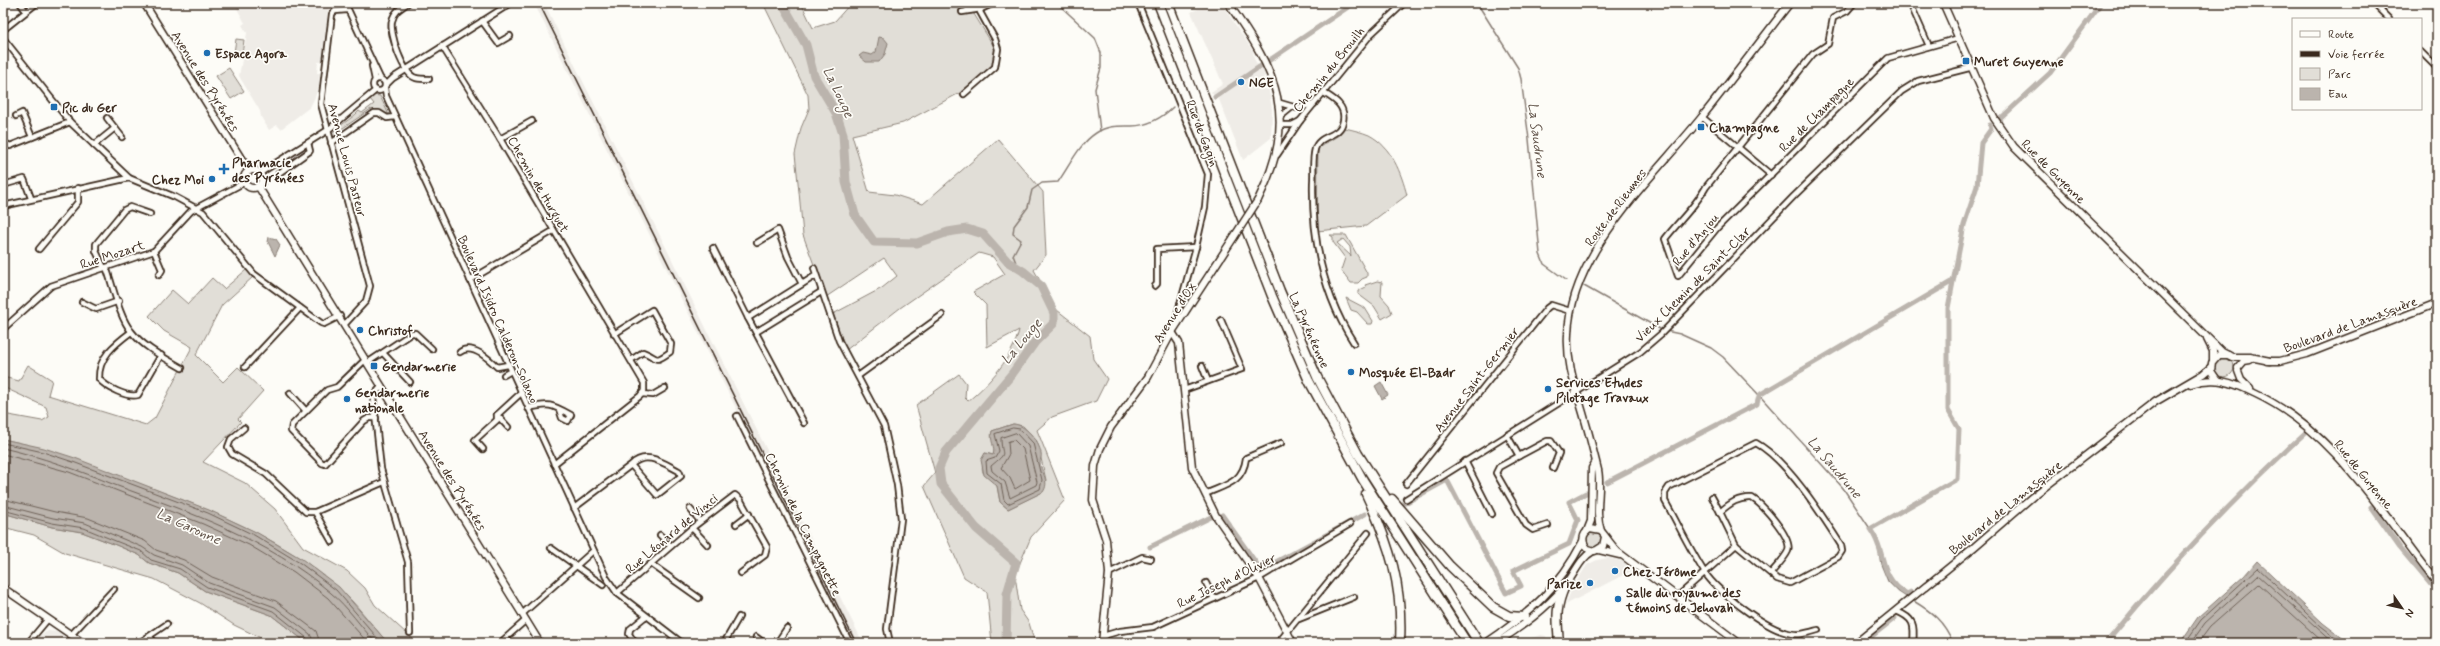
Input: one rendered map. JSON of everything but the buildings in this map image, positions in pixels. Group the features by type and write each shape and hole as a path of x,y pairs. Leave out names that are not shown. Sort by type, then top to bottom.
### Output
{"highway":[{"name":"La Pyrénéenne","path":"1158,3 1292,344 1330,423 1363,480 1467,643"},
{"name":"La Pyrénéenne","path":"1168,3 1300,339 1358,454 1478,643"},
{"path":"1358,454 1364,455 1405,516 1450,566 1499,611 1513,618 1524,617"},
{"path":"1363,480 1366,493 1384,532 1394,565 1401,616 1400,643"},
{"path":"1559,643 1557,608 1565,586"}],"street":[{"path":"20,3 26,11"},
{"path":"3,30 37,3"},
{"name":"Avenue des Pyrénées","path":"144,3 249,171"},
{"path":"345,3 371,62 382,79"},
{"path":"408,3 395,13 391,28 406,69 416,78 429,79"},
{"path":"260,173 328,130 376,89 385,87 392,78 511,3"},
{"path":"961,3 971,10"},
{"path":"962,12 982,9 994,3"},
{"name":"Rue de Gagin","path":"1138,3 1207,169 1205,207 1196,247 1177,315 1178,323"},
{"name":"Avenue d'Ox","path":"1102,643 1104,636 1109,573 1106,540 1093,500 1095,466 1100,449 1111,427 1148,377 1172,332 1258,200 1270,177 1277,155 1281,125 1280,103 1266,62 1228,3"},
{"name":"Chemin du Brouilh","path":"1277,155 1300,121 1371,34 1404,3"},
{"path":"1737,148 1813,54 1828,44 1833,18 1847,11 1854,3"},
{"path":"1910,3 1929,46"},
{"name":"Rue de Guyenne","path":"1943,3 1960,38 1994,118 2014,147 2193,323"},
{"path":"2373,3 2388,18"},
{"name":"Route de Rieumes","path":"1601,531 1599,521 1598,474 1594,463 1585,421 1576,393 1568,352 1570,311 1582,274 1600,242 1702,117 1790,4"},
{"path":"964,94 995,67 998,49 995,39 980,12 982,9"},
{"name":"Avenue Louis Pasteur","path":"344,325 366,301 370,286 320,104 333,12 348,10"},
{"path":"482,21 498,43 510,36"},
{"path":"3,38 70,122 129,178 197,208 212,223 254,274 324,324 340,316"},
{"name":"Rue de Champagne","path":"1771,175 1888,58 1960,38"},
{"name":"Chemin de Hurguet","path":"442,46 500,139 614,334 631,360 644,383 643,392"},
{"path":"2422,53 2437,68"},
{"path":"371,62 376,89"},
{"name":"Vieux Chemin de Saint-Clar","path":"1406,499 1640,352 1661,334 1794,196 1902,91 1918,81 1973,68"},
{"path":"375,80 392,78"},
{"name":"Boulevard Isidro Calderon-Solano","path":"382,79 386,96 395,117 606,578 617,592 682,643"},
{"name":"Boulevard Isidro Calderon-Solano","path":"376,89 386,96"},
{"path":"1324,93 1340,105 1343,120 1338,131 1321,140 1314,151 1313,207 1316,241 1325,283 1338,314 1354,343"},
{"path":"1280,103 1291,108"},
{"path":"1280,117 1291,108 1314,104"},
{"path":"16,116 22,113 32,137"},
{"path":"331,143 374,113 379,113 387,118 395,117"},
{"path":"1702,117 1737,148 1771,175"},
{"path":"107,118 122,137"},
{"path":"500,139 532,121"},
{"path":"1281,125 1292,125 1300,121"},
{"path":"3,142 10,146 70,122"},
{"path":"94,145 114,128"},
{"path":"279,173 310,152 308,142"},
{"name":"Rue d'Anjou","path":"1737,148 1706,187 1698,202 1685,214 1665,239 1678,276 1717,228 1771,175"},
{"path":"255,170 260,173 261,182 258,186 253,188 245,182 244,178 249,171 255,170"},
{"path":"3,206 32,198 129,178"},
{"path":"3,185 24,179 32,198"},
{"name":"Rue Mozart","path":"3,329 51,286 154,251 186,216 197,208 245,182"},
{"name":"Avenue des Pyrénées","path":"258,186 340,316 381,387 540,643"},
{"path":"39,249 78,202 78,188"},
{"path":"150,214 130,207 124,210 96,244 96,251 105,268 131,332 161,355 182,368"},
{"path":"757,243 778,230 788,257 802,284"},
{"path":"470,280 553,231"},
{"path":"1155,286 1157,284 1158,249 1196,247"},
{"path":"713,248 748,318 804,423"},
{"path":"154,251 162,270 159,275"},
{"path":"814,268 815,276 840,346 858,376 884,426 897,485 901,519 887,629 890,643"},
{"path":"748,318 815,276"},
{"path":"756,332 821,292"},
{"path":"82,302 96,308 119,301"},
{"name":"Boulevard de Lamasquère","path":"2270,361 2293,359 2437,303"},
{"name":"Avenue Saint-Germier","path":"1406,484 1547,308 1551,305 1570,311"},
{"path":"245,367 300,308"},
{"path":"614,334 652,310 671,344 670,352 659,360 653,360 643,352 631,360"},
{"path":"858,376 942,315"},
{"path":"1184,390 1242,369 1221,320"},
{"path":"2193,323 2230,356 2238,369 2241,379 2260,395"},
{"path":"2193,323 2210,344 2213,360 2211,367 2212,375 2218,380 2237,384 2260,395"},
{"path":"131,332 112,347 98,370 99,379 103,385 130,396 138,395 161,355"},
{"path":"376,418 366,420 329,461 324,464 291,431 292,425 328,389 337,387 366,362 414,332 432,349"},
{"path":"1172,332 1179,343 1192,467 1216,516 1259,578 1293,643"},
{"path":"460,352 473,350 486,356 497,367 508,365"},
{"path":"382,353 410,382"},
{"path":"2213,360 2219,355 2250,357 2270,361"},
{"path":"2227,382 2234,378 2244,361 2270,361"},
{"path":"1202,366 1208,381"},
{"name":"Boulevard de Lamasquère","path":"1856,643 2032,497 2171,391 2204,374 2211,367"},
{"path":"504,375 511,372"},
{"name":"Boulevard de Lamasquère","path":"2171,391 2206,380 2218,380"},
{"path":"381,387 373,396 384,482 408,562 410,633"},
{"path":"554,464 643,392 653,396 665,388"},
{"path":"290,393 306,411"},
{"path":"483,449 475,440 497,420 497,415 521,393"},
{"name":"Rue de Guyenne","path":"2260,395 2282,406 2333,450 2437,583"},
{"path":"528,408 548,404 559,408"},
{"path":"497,415 508,427"},
{"name":"Chemin de la Campagnette","path":"737,416 850,643"},
{"path":"244,428 231,439 228,447 232,454 266,474 306,512 315,512 384,482"},
{"path":"1507,435 1519,456"},
{"path":"1548,525 1533,530 1526,525 1496,473 1499,467 1547,441 1552,441 1559,453 1553,468"},
{"path":"1205,494 1237,479 1244,470 1246,458 1281,443"},
{"path":"1712,497 1736,545 1777,579 1790,583 1838,557 1842,552 1841,545 1803,488 1767,449 1756,443 1669,487 1665,493 1665,501 1704,573 1714,585 1766,624 1789,634 1804,635 1818,630"},
{"path":"574,508 631,465 641,459 652,458 678,471 681,476 657,495 631,465"},
{"path":"1466,461 1492,514"},
{"name":"Route de Rieumes","path":"1587,531 1591,521 1592,468 1594,463"},
{"name":"Rue Léonard de Vinci","path":"617,592 700,521 732,496 738,496 749,514"},
{"path":"1720,512 1730,503 1744,498 1752,498 1779,526 1789,542 1788,551 1771,574"},
{"path":"690,509 700,521"},
{"path":"315,512 332,542"},
{"path":"736,524 749,514 767,547 765,555 741,574"},
{"name":"Rue Joseph d'Olivier","path":"1104,636 1120,631 1153,627 1259,578 1350,524"},
{"path":"692,528 708,545"},
{"path":"1486,643 1524,617 1540,603 1563,575 1583,541 1587,531 1596,528 1601,531 1605,537 1627,558 1739,643"},
{"path":"1278,643 1368,534"},
{"path":"660,535 671,546"},
{"path":"1496,643 1531,619 1565,586 1585,556 1605,543 1605,537"},
{"path":"1583,541 1585,547 1608,551 1627,558"},
{"path":"1677,597 1736,545"},
{"path":"551,548 575,567 603,585"},
{"path":"522,614 593,551"},
{"path":"1109,573 1142,557 1151,559"},
{"path":"651,564 699,598"},
{"path":"1206,583 1214,599"},
{"path":"3,588 83,643"},
{"path":"71,635 114,589"},
{"path":"1298,620 1354,597"},
{"path":"1896,611 1910,617 1914,622 1913,643"},
{"path":"635,643 629,634 630,629 646,616"},
{"path":"724,643 739,617"},
{"path":"28,643 48,619"},
{"path":"500,643 526,620"},
{"path":"139,643 150,637 167,624"},
{"path":"777,643 787,628"},
{"path":"150,637 155,643"},
{"path":"756,637 764,643"}],"shaded area":[{"path":"234,3 329,3 322,62 318,62 317,73 320,73 319,86 310,107 281,129 277,125 269,130 261,117 260,111 239,76 247,33 242,25 245,23"},
{"path":"534,3 544,3 863,643 853,643"},
{"name":"NGE","path":"1213,3 1221,3 1253,51 1254,59 1260,68 1263,67 1265,76 1260,81 1262,88 1269,90 1272,110 1271,138 1243,160 1218,97 1216,98 1211,92 1223,84 1191,12"},
{"path":"1608,558 1622,561 1633,570 1565,605 1573,587 1587,565 1597,560"},
{"path":"48,631 59,632 75,643 34,643 40,635"},
{"path":"1541,635 1546,636 1547,643 1514,643"}],"green space":[{"path":"763,3 801,3 813,28 835,21 851,3 955,3 974,14 999,55 986,79 903,123 852,135 869,192 895,195 923,204 998,139 1043,192 1046,255 1034,270 1057,310 1090,336 1093,359 1107,379 1096,401 1052,417 1037,430 1065,500 1031,537 1015,575 1020,610 1029,623 1035,643 992,643 987,592 964,577 924,486 935,473 916,405 959,374 966,383 965,398 968,401 984,387 1006,360 1016,340 1019,330 987,347 986,305 973,292 1005,274 993,257 979,253 900,308 846,350 833,314 882,288 897,276 884,258 826,297 803,235 795,154 801,128 809,109 808,95","holes":["1013,424 1023,426 1037,441 1046,480 1042,492 1008,509 1000,502 997,486 985,476 982,470 983,461 985,453 993,455 995,451 992,431"]},
{"path":"236,39 244,40 242,55 234,53"},
{"path":"229,68 244,91 231,99 216,76"},
{"path":"373,95 380,96 389,115 379,111 372,113 371,109 337,132 336,138 333,138 332,133 337,128 359,111 362,113 374,104 370,99"},
{"path":"1345,128 1369,135 1384,146 1390,153 1402,178 1407,195 1366,226 1317,231 1318,148 1339,135"},
{"path":"1330,235 1346,235 1367,273 1367,277 1358,283 1351,283 1341,270 1345,258 1333,242 1333,237","holes":["1343,239 1350,247 1351,256 1337,243"]},
{"path":"246,270 253,277 222,305 196,355 223,382 238,367 263,391 238,419 241,422 203,462 245,483 275,509 303,547 347,571 365,588 375,605 417,643 388,643 351,600 314,568 290,552 238,524 184,501 52,452 3,439 3,414 42,421 49,417 46,407 3,387 3,377 19,381 28,365 52,380 48,395 146,425 155,418 192,347 164,331 149,316 172,290 188,304 212,278 224,289"},
{"path":"1377,281 1382,282 1381,296 1389,305 1392,313 1382,319 1374,306 1358,294 1358,291 1366,287 1365,285"},
{"path":"1346,298 1365,308 1373,321 1372,324 1368,324 1357,312 1351,310"},
{"path":"2224,357 2231,360 2234,367 2231,374 2224,377 2217,374 2214,367 2217,360"},
{"path":"3,513 52,527 82,532 116,545 139,555 149,563 178,573 205,591 271,615 307,643 267,643 265,640 234,625 200,603 154,579 65,553 34,535 3,527"},
{"path":"1594,531 1601,536 1602,539 1597,546 1594,547 1587,542 1586,539 1591,532"}],"water":[{"path":"879,37 884,38 888,43 885,54 879,62 866,62 859,56 863,53 872,55 876,52"},
{"path":"269,237 276,239 280,245 275,256 268,242"},
{"path":"1381,382 1388,395 1382,399 1375,386"},
{"path":"1013,424 1027,430 1040,448 1040,463 1046,485 1043,492 1008,509 1000,502 997,486 984,475 981,460 985,453 993,455 994,449 991,437 992,431"},
{"name":"La Garonne","path":"3,439 44,448 75,458 209,510 256,532 302,559 339,587 388,643 307,643 271,615 205,591 178,573 149,563 139,555 116,545 82,532 52,527 3,513"},
{"path":"2257,561 2323,623 2349,643 2180,643 2198,617 2244,576"}],"waterway":[{"name":"La Louge","path":"782,3 806,45 814,76 836,113 843,134 846,182 855,215 874,242 917,243 948,232 967,229 983,234 1008,262 1023,271 1041,286 1054,313 1054,323 1035,342 1012,374 946,452 939,468 941,484 976,528 1016,563 1007,594 1006,643"},
{"path":"1057,3 1095,38 1101,53 1101,68 1095,89 1100,131"},
{"path":"1215,97 1354,3"},
{"name":"La Saudrune","path":"1477,3 1518,68 1521,79 1529,139 1540,254 1544,264 1566,280"},
{"path":"2000,119 2050,73 2101,3"},
{"path":"1018,268 1013,255 1021,240 1013,234 1014,226 1028,207 1032,190 1042,183 1058,182 1075,155 1085,143 1100,130 1109,127 1143,125 1159,118 1173,107"},
{"path":"1911,592 1907,594 1898,588 1891,580 1884,564 1879,546 1870,529 1957,479 1959,429 1948,410 1948,308 1964,225 1977,186 1981,143 1991,129 1990,125"},
{"path":"1761,394 1951,282"},
{"name":"La Saudrune","path":"1584,286 1660,329"},
{"name":"La Saudrune","path":"1666,331 1680,334 1711,348 1723,357 1759,395 1843,488 1877,539 1881,564 1888,581 1899,592 1908,598"},
{"path":"1607,482 1757,404 1759,396"},
{"path":"2106,643 2177,561 2227,508 2305,433"},
{"path":"1405,503 1447,480 1506,593 1521,586 1513,571 1569,544 1578,520 1569,502 1586,493"},
{"path":"2371,507 2400,548 2437,592"},
{"path":"1222,515 1261,570 1365,514"},
{"path":"1150,547 1211,517"},
{"name":"La Saudrune","path":"1912,600 1937,618 1946,629 1953,643"},
{"path":"1863,643 1895,618"}],"railway":[{"path":"539,3 856,643"}],"place":[{"name":"Espace Agora","path":"207,53"},
{"name":"Muret Guyenne","path":"1966,61"},
{"name":"NGE","path":"1241,82"},
{"name":"Pic du Ger","path":"54,107"},
{"name":"Champagne","path":"1701,127"},
{"name":"Pharmacie des Pyrénées","path":"224,169"},
{"name":"Chez Moi","path":"212,179"},
{"name":"Christof","path":"360,330"},
{"name":"Gendarmerie","path":"374,366"},
{"name":"Mosquée El-Badr","path":"1351,372"},
{"name":"Services Etudes Pilotage Travaux","path":"1548,389"},
{"name":"Gendarmerie nationale","path":"347,399"},
{"name":"Chez Jérôme","path":"1615,571"},
{"name":"Parize","path":"1590,583"},
{"name":"Salle du royaume des témoins de Jehovah","path":"1618,599"}]}
